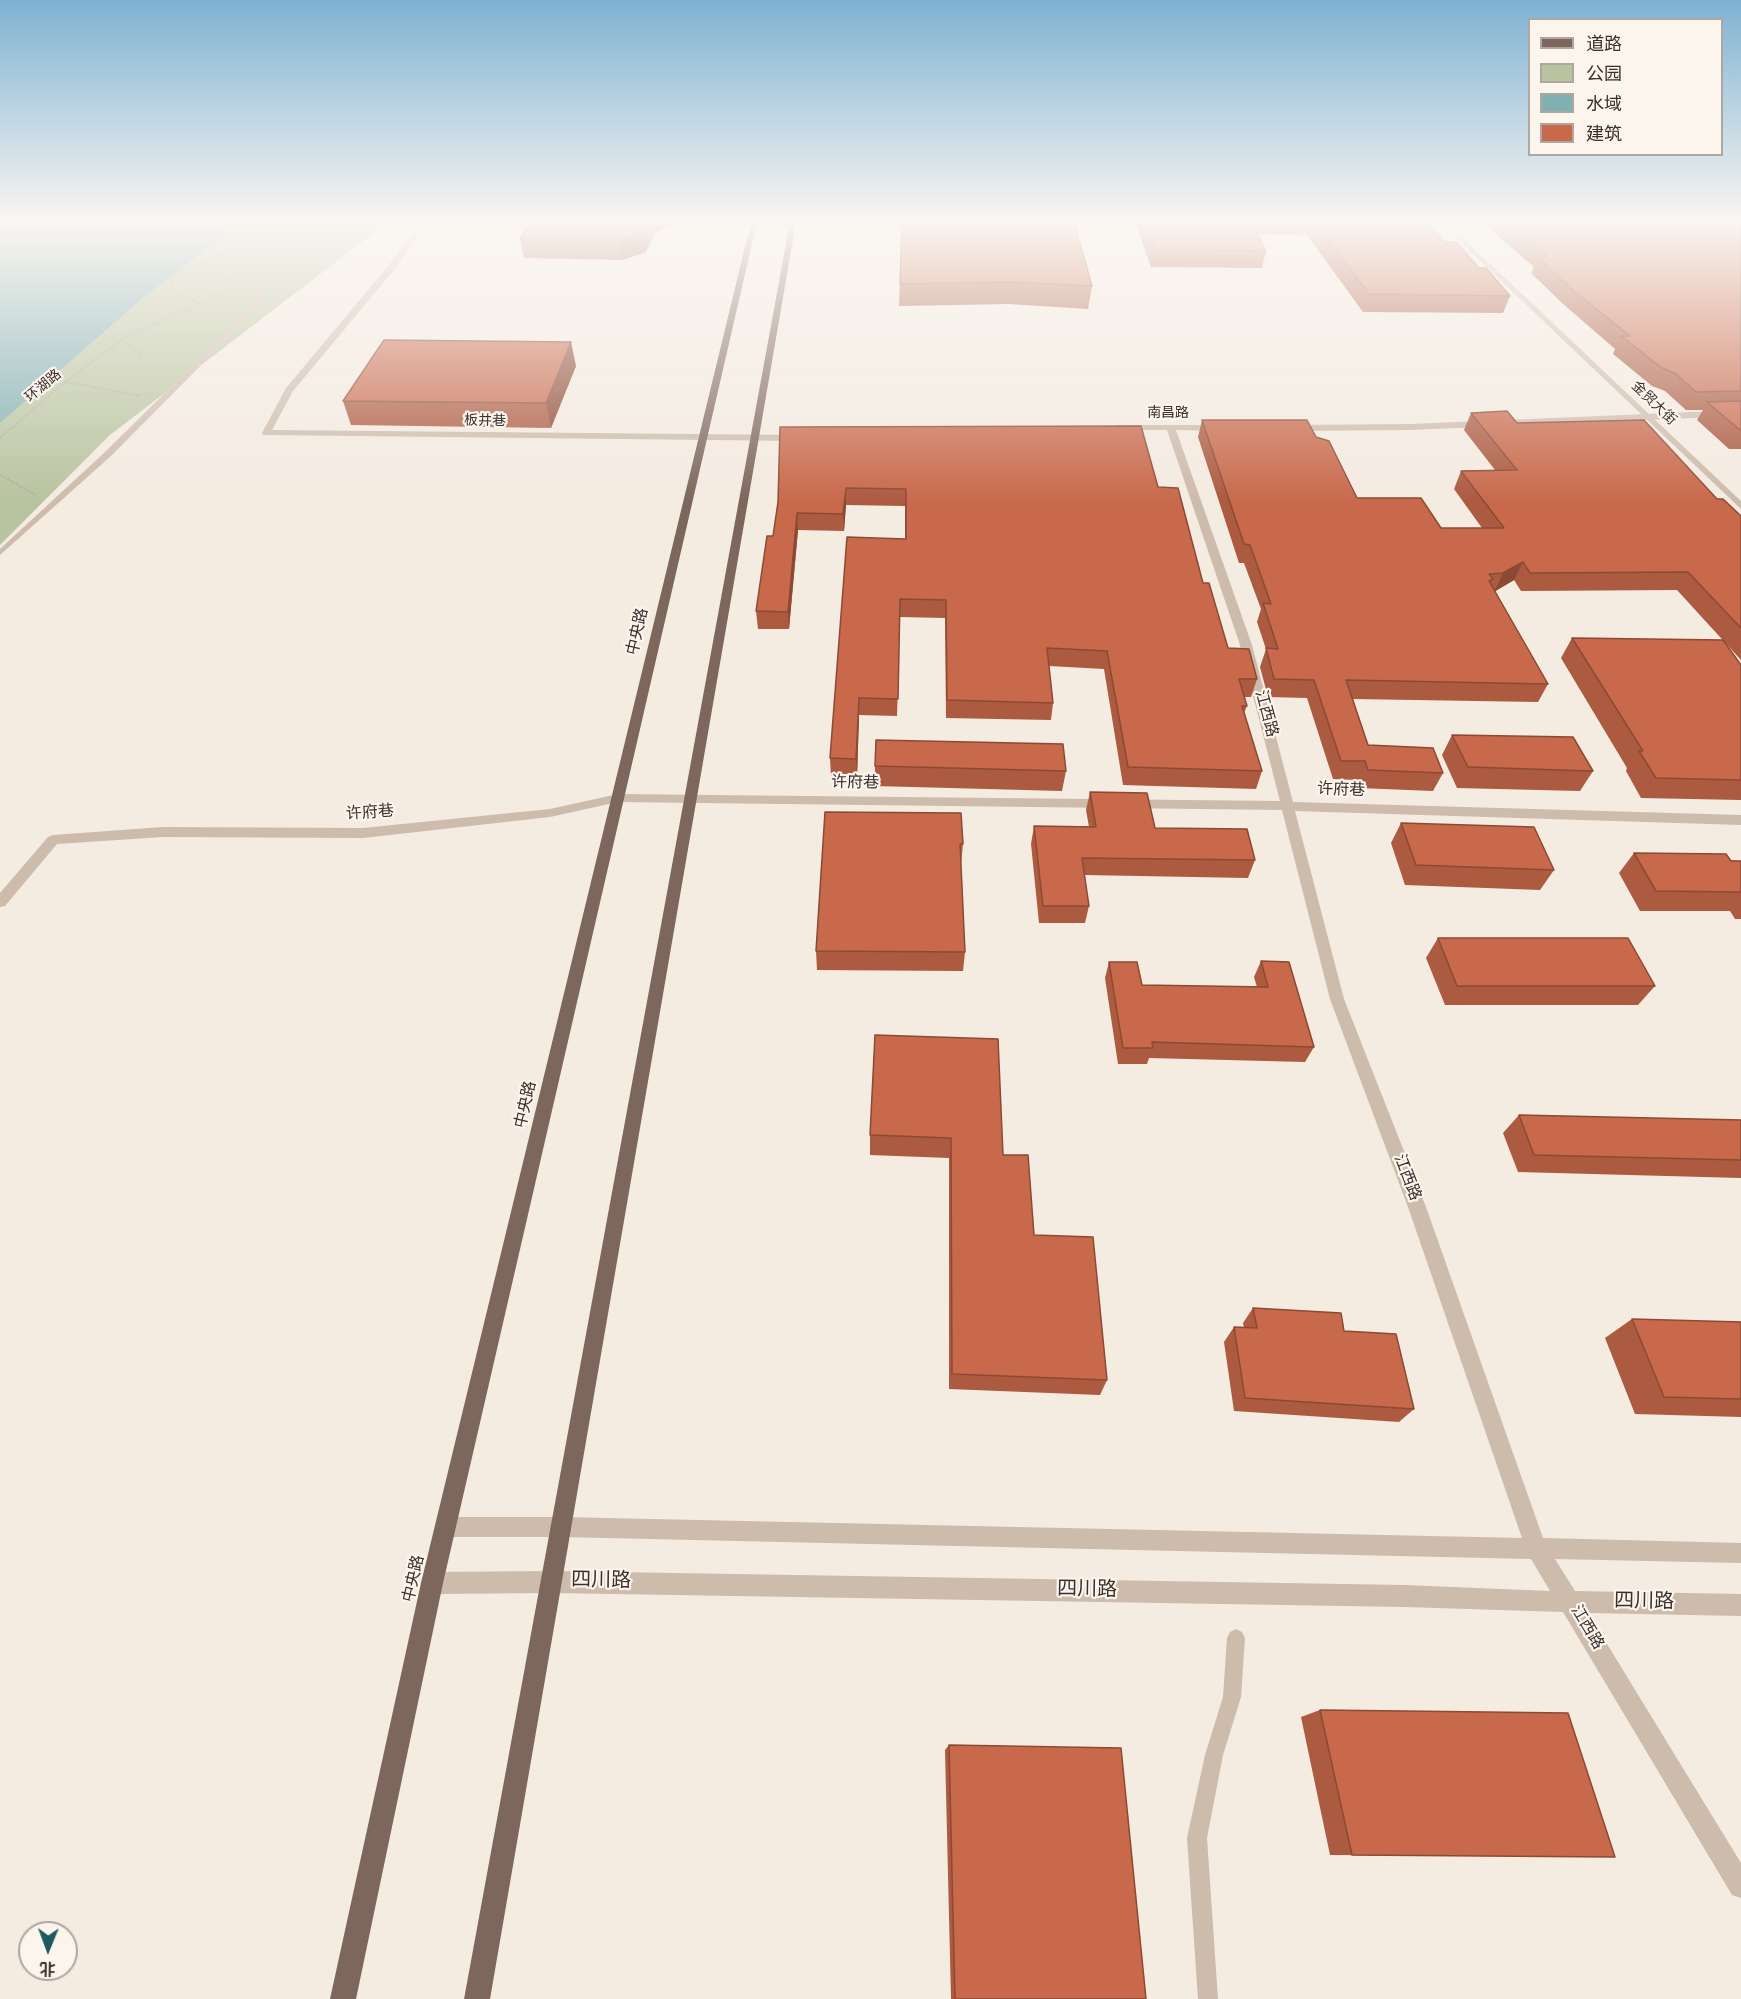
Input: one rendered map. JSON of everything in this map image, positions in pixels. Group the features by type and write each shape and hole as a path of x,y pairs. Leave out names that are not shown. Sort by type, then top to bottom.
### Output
{"main road":[{"name":"中央路","path":"343,1999 432,1583 732,315"},
{"path":"477,1999 777,315"}],"street":[{"name":"板井巷","path":"350,315 289,390 266,433 703,439"},
{"name":"金贸大街","path":"1540,315 1741,506"},
{"path":"1279,428 1410,427 1741,413"},
{"name":"南昌路","path":"1112,427 1231,428"},
{"name":"江西路","path":"1171,428 1246,645 1337,999 1417,1207 1536,1547 1741,1886"},
{"path":"703,439 810,438"},
{"name":"许府巷","path":"0,902 53,840 163,832 363,833 550,813 618,798 1289,806 1741,820"},
{"path":"446,1527 561,1527 1741,1553"},
{"name":"四川路","path":"432,1583 552,1582 1405,1596 1741,1605"}],"lane":[{"path":"0,554 249,315"},
{"path":"1208,1999 1197,1838 1214,1755 1232,1697 1236,1638"}],"path":[{"name":"环湖路","path":"0,438 65,382 122,340 173,315"},
{"path":"122,340 142,356"},
{"path":"65,382 163,400"},
{"path":"0,475 54,504"}],"green space":[{"path":"0,315 266,315 110,435 0,545"}],"water":[{"path":"0,315 123,315 0,423"}],"building":[{"path":"1604,315 1741,315 1741,391 1696,392 1675,373 1662,368 1621,336 1630,336"},
{"path":"384,340 571,342 546,403 343,401"},
{"path":"1741,401 1741,431 1707,402"},
{"path":"1507,411 1517,423 1644,420 1717,499 1723,499 1741,516 1741,628 1688,572 1530,573 1523,562 1503,573 1489,574 1493,579 1489,581 1548,684 1346,680 1368,745 1433,748 1443,773 1368,770 1365,761 1341,761 1314,680 1274,679 1266,648 1278,649 1263,603 1271,604 1250,545 1244,544 1202,420 1307,420 1316,437 1329,441 1357,498 1421,498 1441,528 1504,528 1461,471 1517,470 1471,413"},
{"path":"1141,426 1158,487 1178,488 1203,583 1209,583 1228,648 1249,649 1257,679 1239,679 1247,706 1242,706 1262,771 1128,767 1107,651 1047,648 1053,703 947,700 946,600 900,599 898,699 859,698 856,759 830,758 847,537 906,539 906,489 846,488 843,514 797,513 788,612 756,611 767,536 773,536 778,502 780,427"},
{"path":"1572,638 1723,640 1741,665 1741,780 1656,778 1639,751 1643,751"},
{"path":"1452,735 1573,737 1593,771 1468,767"},
{"path":"876,740 1063,744 1066,771 875,766"},
{"path":"1090,792 1147,793 1155,828 1247,829 1255,860 1082,858 1089,906 1043,906 1034,826 1096,827"},
{"path":"825,812 961,813 963,844 960,844 965,952 816,951"},
{"path":"1401,823 1534,827 1554,870 1416,865"},
{"path":"1634,853 1726,854 1731,861 1741,861 1741,892 1656,891"},
{"path":"1438,938 1628,938 1655,986 1457,986"},
{"path":"1261,961 1289,962 1314,1047 1152,1042 1153,1048 1123,1048 1109,962 1137,962 1142,985 1268,987"},
{"path":"875,1035 998,1039 1003,1155 1028,1155 1034,1235 1093,1237 1107,1380 952,1374 951,1138 870,1135"},
{"path":"1519,1115 1741,1120 1741,1160 1534,1155"},
{"path":"1253,1308 1341,1313 1344,1331 1396,1334 1414,1409 1245,1398 1234,1327 1257,1328"},
{"path":"1632,1319 1741,1322 1741,1399 1664,1397"},
{"path":"1320,1710 1568,1713 1615,1857 1352,1855"},
{"path":"949,1745 1121,1748 1146,1999 955,1999"}]}
